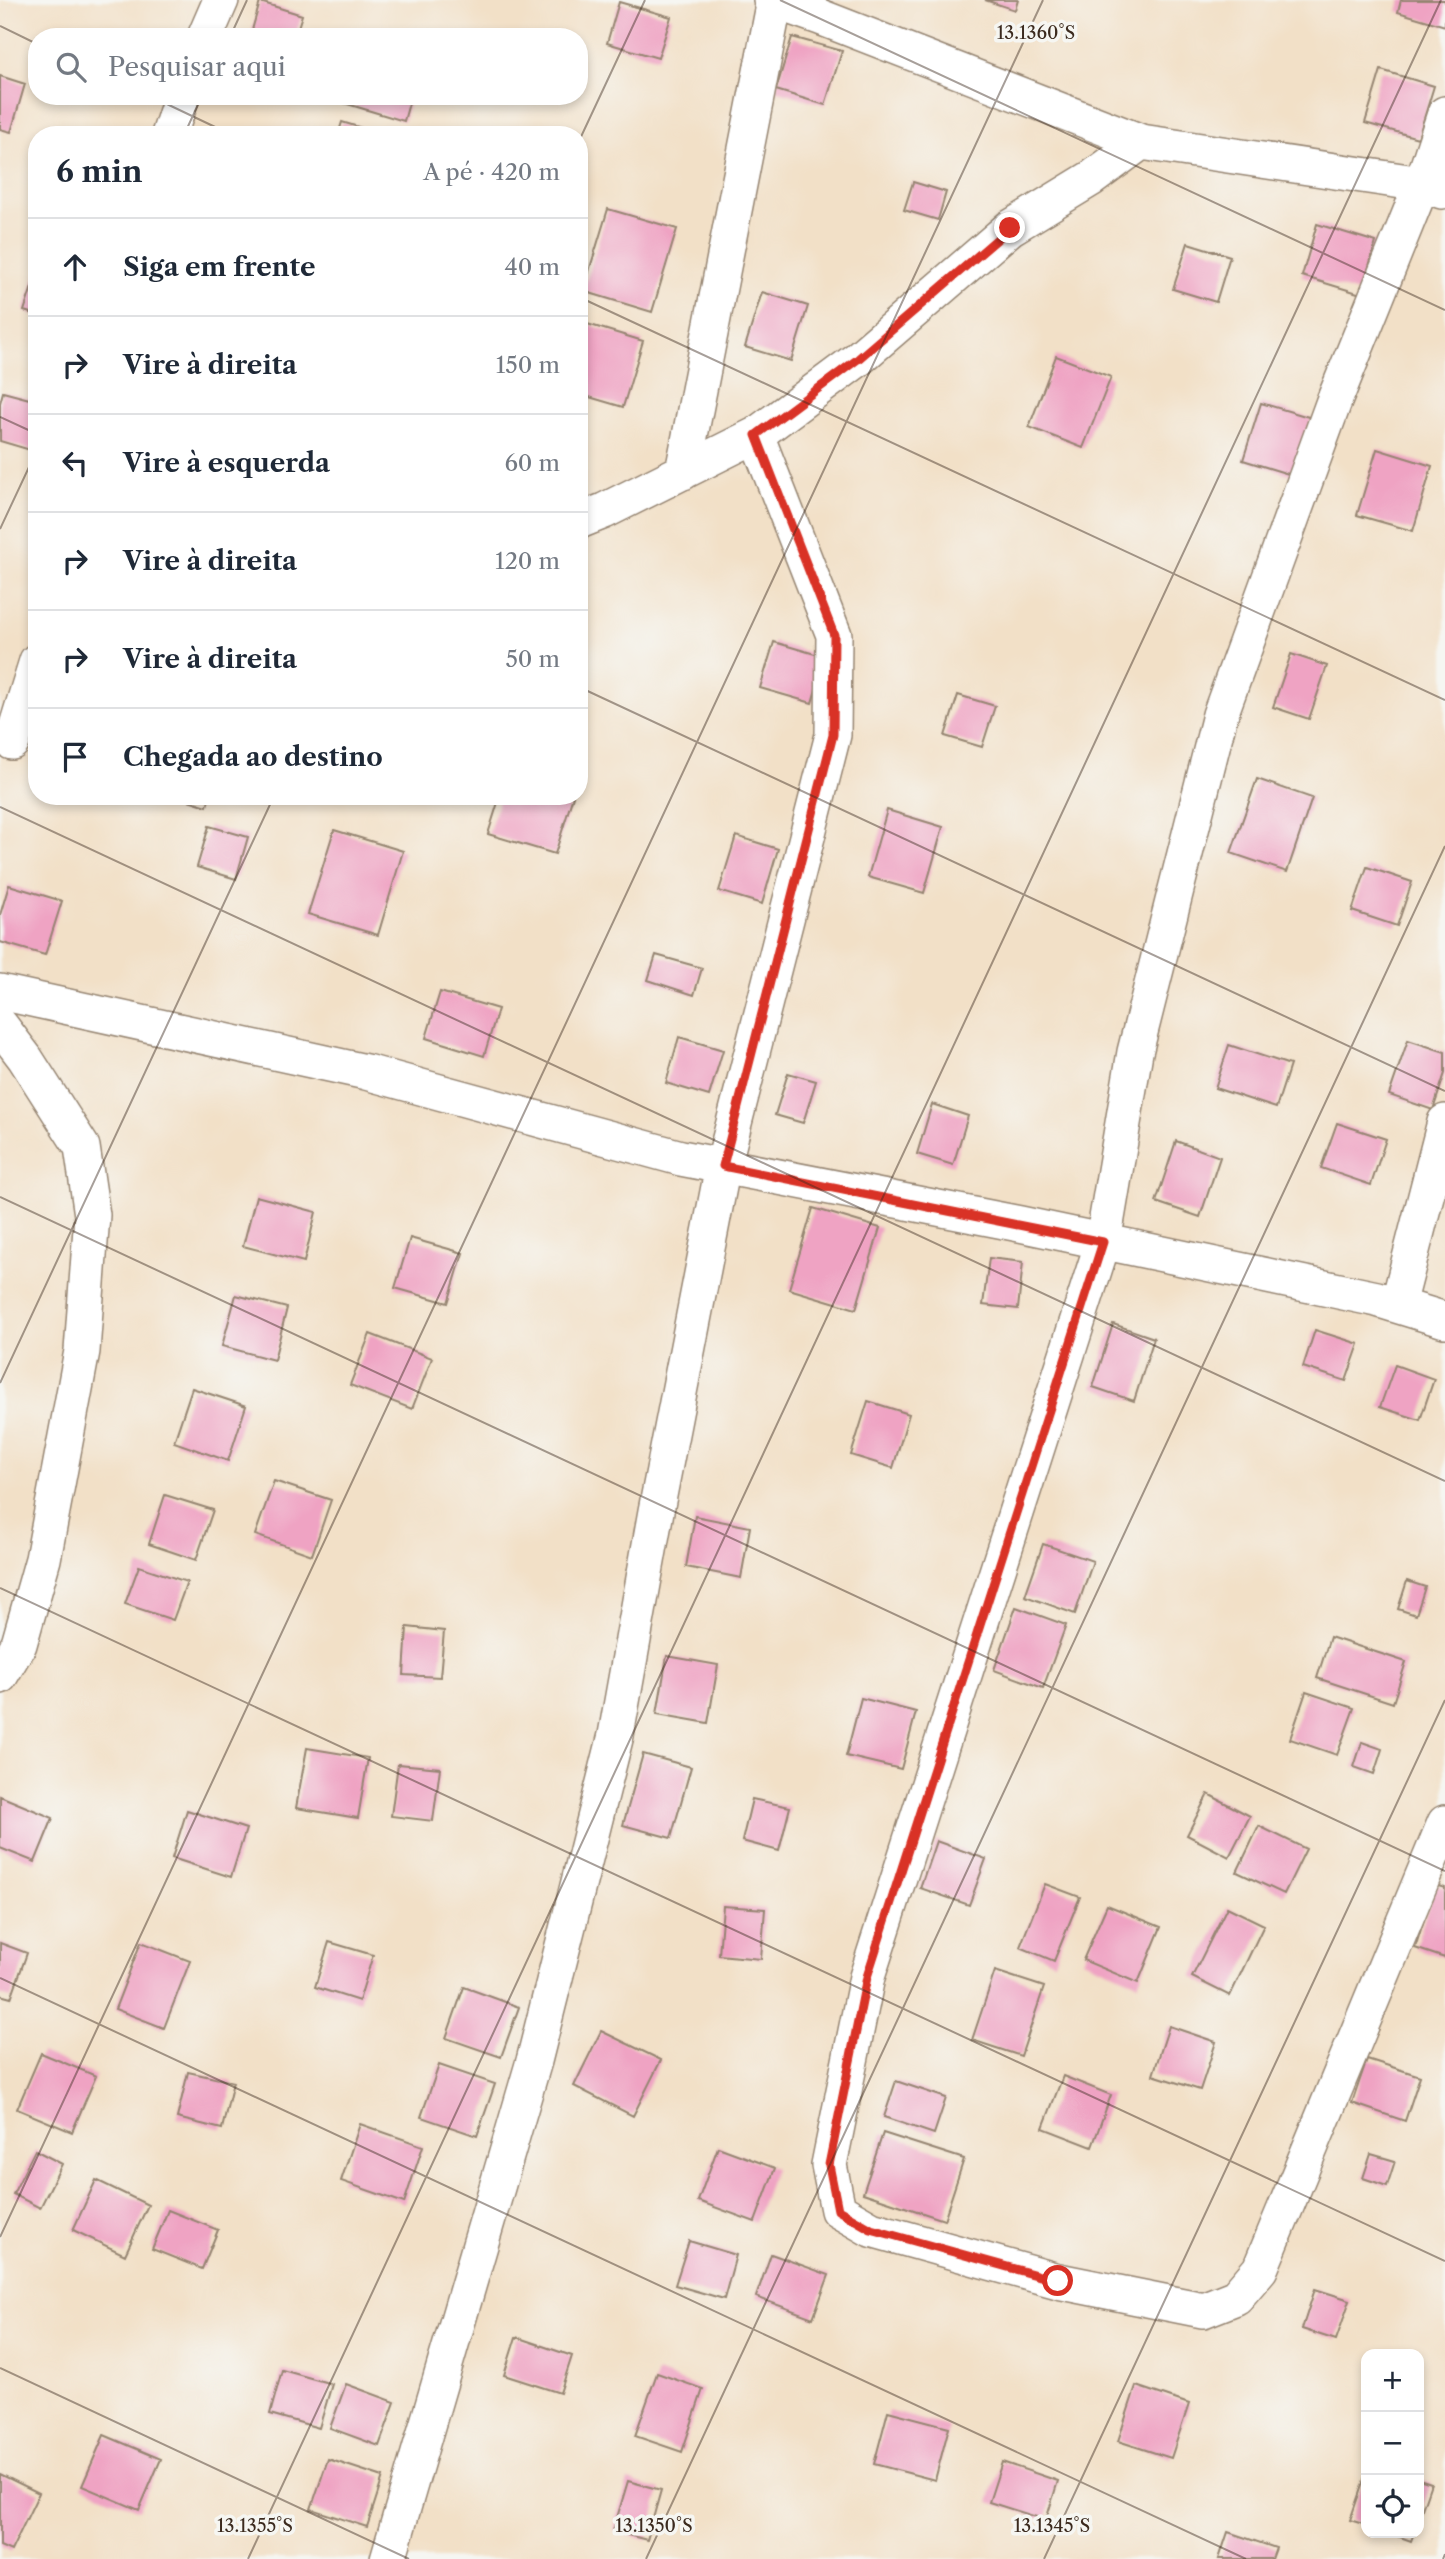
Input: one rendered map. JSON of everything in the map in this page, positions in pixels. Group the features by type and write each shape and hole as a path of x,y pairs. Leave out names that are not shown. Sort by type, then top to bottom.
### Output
{"street":[{"path":"209,28 221,0"},
{"path":"683,472 774,0 1141,142 1434,188"},
{"path":"172,126 179,105"},
{"path":"1444,1829 1260,2269 1236,2297 1203,2310 1058,2281 871,2229 838,2210 829,2165 867,1977 1103,1242 1135,1052 1220,715 1333,404 1434,188 1445,114"},
{"path":"588,517 756,435 858,359 1010,228 1092,178 1141,142"},
{"path":"388,2559 534,2062 613,1748 723,1166 833,735 834,635 756,435"},
{"path":"16,741 28,695"},
{"path":"0,992 366,1072 681,1158 1364,1296 1445,1320"},
{"path":"0,1025 25,1058 82,1147 92,1215 82,1351 43,1559 19,1644 0,1676"},
{"path":"1398,1305 1445,1122"}],"building":[{"path":"985,0 1018,0 1015,10"},
{"path":"1401,0 1445,0 1445,26 1398,12"},
{"path":"260,2 302,15 298,28 253,28"},
{"path":"619,2 671,17 658,58 607,43"},
{"path":"792,37 842,51 825,105 776,90"},
{"path":"1381,70 1434,86 1418,138 1365,123"},
{"path":"0,76 25,84 11,132 0,129"},
{"path":"351,105 408,105 404,121"},
{"path":"913,182 946,192 938,220 904,210"},
{"path":"608,209 677,229 652,312 588,293 588,275"},
{"path":"1317,224 1376,242 1361,294 1302,276"},
{"path":"1188,243 1230,256 1216,302 1173,289"},
{"path":"762,292 808,306 791,361 745,347"},
{"path":"588,324 643,341 623,407 588,397"},
{"path":"1056,356 1111,377 1083,448 1029,427"},
{"path":"3,392 28,399 28,449 0,441 0,403"},
{"path":"1261,403 1312,418 1295,476 1243,460"},
{"path":"1377,449 1432,466 1413,531 1357,515"},
{"path":"774,642 825,657 812,703 760,688"},
{"path":"1291,654 1327,666 1309,719 1273,707"},
{"path":"958,695 995,706 982,747 945,736"},
{"path":"1257,779 1312,798 1287,872 1231,853"},
{"path":"497,805 570,805 555,854 488,834"},
{"path":"887,810 943,827 924,893 868,877"},
{"path":"209,826 248,837 236,879 197,867"},
{"path":"334,830 403,851 378,935 308,914"},
{"path":"736,836 778,849 762,904 719,891"},
{"path":"1367,867 1412,882 1397,926 1352,911"},
{"path":"9,885 62,901 45,955 0,942 0,915"},
{"path":"656,955 702,968 694,995 648,980"},
{"path":"440,992 498,1009 484,1056 426,1038"},
{"path":"679,1037 723,1050 709,1096 666,1083"},
{"path":"1408,1040 1445,1052 1445,1073 1433,1110 1389,1095"},
{"path":"1229,1045 1290,1065 1276,1108 1215,1088"},
{"path":"788,1073 816,1081 803,1123 775,1115"},
{"path":"932,1104 968,1116 953,1165 917,1154"},
{"path":"1337,1123 1386,1139 1371,1185 1321,1168"},
{"path":"1176,1141 1220,1157 1200,1217 1156,1202"},
{"path":"256,1196 316,1212 304,1262 243,1246"},
{"path":"813,1208 880,1228 856,1309 789,1289"},
{"path":"410,1238 463,1253 448,1303 395,1288"},
{"path":"989,1258 1023,1262 1018,1309 983,1305"},
{"path":"236,1295 287,1308 274,1360 222,1346"},
{"path":"1113,1324 1154,1338 1134,1401 1093,1387"},
{"path":"1315,1330 1359,1344 1346,1381 1303,1367"},
{"path":"370,1334 432,1358 412,1409 350,1385"},
{"path":"1395,1365 1434,1379 1420,1420 1380,1407"},
{"path":"192,1388 246,1406 228,1461 174,1442"},
{"path":"868,1401 909,1414 893,1468 851,1455"},
{"path":"274,1481 331,1500 312,1555 255,1535"},
{"path":"165,1495 213,1510 196,1560 149,1544"},
{"path":"695,1516 750,1527 741,1578 686,1567"},
{"path":"1043,1544 1093,1561 1075,1614 1025,1596"},
{"path":"139,1566 187,1582 173,1620 125,1604"},
{"path":"1407,1581 1425,1587 1416,1615 1398,1609"},
{"path":"1016,1607 1066,1625 1043,1688 994,1670"},
{"path":"407,1627 444,1631 440,1677 404,1675"},
{"path":"1330,1637 1406,1662 1393,1703 1317,1678"},
{"path":"667,1656 718,1665 708,1723 657,1714"},
{"path":"1306,1692 1354,1708 1337,1755 1290,1739"},
{"path":"861,1698 916,1712 901,1769 846,1756"},
{"path":"1362,1742 1382,1749 1374,1774 1354,1767"},
{"path":"307,1748 368,1758 358,1818 296,1808"},
{"path":"643,1754 691,1767 671,1838 623,1825"},
{"path":"398,1764 440,1768 433,1821 391,1816"},
{"path":"1208,1794 1250,1816 1229,1857 1187,1835"},
{"path":"0,1796 53,1818 35,1862 0,1848"},
{"path":"752,1799 790,1807 779,1851 742,1841"},
{"path":"187,1810 246,1829 231,1877 172,1858"},
{"path":"1259,1826 1306,1849 1284,1894 1237,1872"},
{"path":"936,1841 986,1859 969,1905 920,1888"},
{"path":"1045,1884 1080,1897 1054,1961 1020,1947"},
{"path":"1435,1885 1445,1888 1445,1958 1415,1948"},
{"path":"1107,1905 1161,1927 1138,1983 1083,1960"},
{"path":"723,1906 765,1909 761,1959 719,1955"},
{"path":"1227,1907 1264,1925 1230,1996 1192,1977"},
{"path":"141,1942 190,1961 164,2028 115,2009"},
{"path":"329,1942 373,1955 359,2001 315,1987"},
{"path":"0,1943 27,1953 11,1998 0,1995"},
{"path":"995,1971 1044,1987 1021,2056 972,2040"},
{"path":"464,1987 519,2007 501,2057 446,2038"},
{"path":"1169,2026 1216,2042 1200,2090 1153,2075"},
{"path":"601,2031 661,2060 633,2116 574,2086"},
{"path":"41,2053 96,2076 72,2132 17,2109"},
{"path":"1367,2059 1420,2076 1405,2121 1352,2103"},
{"path":"439,2065 495,2084 477,2136 421,2117"},
{"path":"188,2072 233,2082 222,2129 177,2118"},
{"path":"1063,2076 1111,2095 1092,2147 1043,2128"},
{"path":"896,2081 946,2098 934,2134 884,2117"},
{"path":"360,2124 423,2146 404,2203 341,2181"},
{"path":"883,2133 964,2159 944,2220 863,2193"},
{"path":"718,2147 775,2168 755,2222 698,2201"},
{"path":"35,2150 62,2164 40,2208 13,2194"},
{"path":"1371,2154 1395,2161 1387,2186 1363,2178"},
{"path":"96,2180 148,2205 125,2255 73,2230"},
{"path":"168,2210 218,2230 202,2269 152,2249"},
{"path":"689,2241 736,2255 724,2299 675,2285"},
{"path":"771,2254 829,2275 813,2318 756,2297"},
{"path":"1315,2289 1350,2300 1336,2340 1302,2329"},
{"path":"516,2337 572,2356 560,2393 504,2375"},
{"path":"282,2370 332,2384 319,2428 270,2414"},
{"path":"657,2373 703,2389 682,2452 635,2436"},
{"path":"346,2384 395,2402 379,2446 330,2428"},
{"path":"1136,2386 1189,2404 1171,2458 1118,2441"},
{"path":"888,2411 949,2427 935,2480 874,2464"},
{"path":"104,2435 161,2459 139,2510 82,2486"},
{"path":"328,2459 383,2477 367,2527 311,2509"},
{"path":"1002,2462 1058,2481 1046,2520 989,2502"},
{"path":"0,2474 39,2493 11,2551 0,2546"},
{"path":"628,2481 661,2490 647,2540 613,2531"},
{"path":"1424,2481 1431,2483 1424,2503"},
{"path":"1361,2488 1361,2523 1350,2520"},
{"path":"1228,2532 1276,2548 1272,2559 1219,2559"}],"route":[{"path":"1010,228 858,359 756,435 834,635 833,735 723,1166 1103,1242 867,1977 829,2165 838,2210 871,2229 1058,2281"}]}
